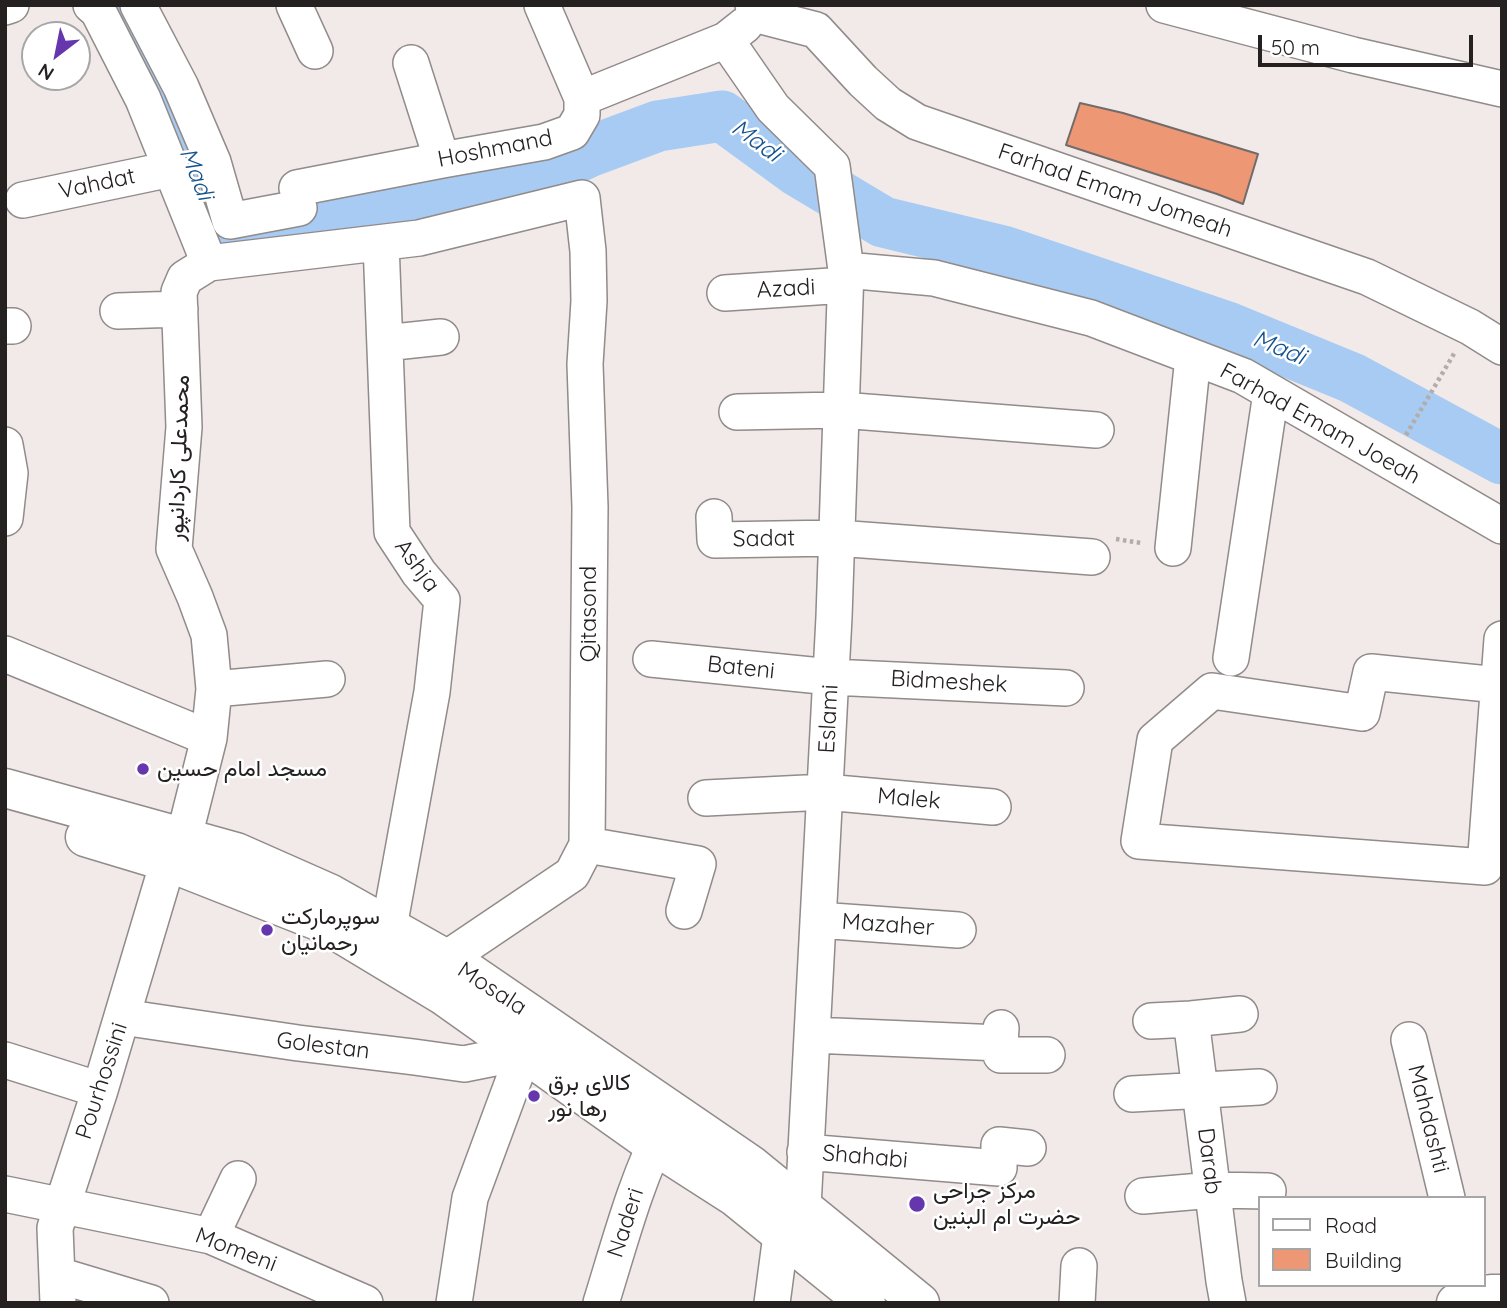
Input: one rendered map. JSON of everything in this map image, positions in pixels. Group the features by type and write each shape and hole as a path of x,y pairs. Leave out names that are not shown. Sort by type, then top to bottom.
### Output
{"main road":[{"name":"Mosala","path":"5,788 176,850 323,923 443,996 654,1145 735,1197 792,1221 920,1303"},
{"name":"Mosala","path":"5,815 108,843 176,850 236,852 331,894 466,970 751,1165 792,1221 866,1303"}],"street":[{"path":"5,7 11,5"},
{"path":"91,5 98,11 143,99 209,263 381,243"},
{"name":"Hoshmand","path":"138,5 181,87 214,162 230,220 295,187 544,142 572,132 582,115 582,98"},
{"path":"294,5 315,51"},
{"path":"542,5 582,98 726,40 760,9"},
{"path":"1164,5 1353,55 1502,89"},
{"name":"Farhad Emam Jomeah","path":"760,9 816,30 888,104 917,122 1367,276 1470,327 1502,347"},
{"name":"Eslami","path":"726,40 773,108 832,166 846,278 831,677 806,1152 772,1303"},
{"path":"411,63 442,160"},
{"name":"Vahdat","path":"23,200 171,169"},
{"path":"295,187 303,252"},
{"name":"Qitasond","path":"381,243 419,239 582,198 588,251 589,301 585,364 590,507 587,845 572,874 446,959"},
{"name":"Ashja","path":"381,243 392,532 419,573 442,600 432,692 389,927"},
{"name":"محمدعلی کاردانپور","path":"176,850 209,738 214,689 209,635 174,549 184,427 179,292 185,278 209,263"},
{"name":"Azadi","path":"725,292 846,278"},
{"name":"Farhad Emam Joeah","path":"846,278 934,278 1091,318 1243,376 1502,526"},
{"path":"118,311 180,309"},
{"path":"385,343 441,337"},
{"path":"1173,548 1193,357"},
{"path":"1231,657 1272,393"},
{"path":"737,412 841,410 1096,430"},
{"path":"5,445 10,473 5,519"},
{"name":"Sadat","path":"714,517 715,540 837,538"},
{"path":"837,538 1092,557"},
{"path":"1498,685 1371,672 1362,713 1212,691 1155,740 1139,841 1485,867 1502,639"},
{"path":"5,654 209,738"},
{"name":"Bateni","path":"651,659 831,677"},
{"name":"Bidmeshek","path":"831,677 1066,688"},
{"path":"214,689 327,679"},
{"name":"Malek","path":"706,798 825,792 993,807"},
{"path":"587,845 698,864 684,911"},
{"name":"Pourhossini","path":"58,1289 55,1228 176,850"},
{"name":"Mazaher","path":"818,920 958,930"},
{"path":"1151,1021 1240,1014"},
{"name":"Golestan","path":"122,1017 464,1064 524,1052"},
{"name":"Darab","path":"1191,1019 1213,1190 1217,1291"},
{"path":"812,1035 1001,1032 1001,1055 1047,1055"},
{"name":"Mahdashti","path":"1409,1040 1447,1196"},
{"path":"454,1303 470,1198 524,1052"},
{"path":"5,1060 100,1090"},
{"path":"1132,1094 1259,1087"},
{"name":"Naderi","path":"601,1303 632,1204 654,1145 672,1111"},
{"name":"Shahabi","path":"806,1152 999,1168 999,1145 1028,1148"},
{"path":"211,1236 238,1179"},
{"path":"1143,1196 1213,1190 1268,1191"},
{"name":"Momeni","path":"5,1194 211,1236 365,1303"},
{"path":"1077,1303 1079,1266"},
{"path":"58,1289 151,1303"}],"path":[{"path":"1390,462 1470,327"},
{"path":"1092,557 1093,535 1173,548"}],"building":[{"path":"1080,103 1123,113 1258,154 1243,204 1066,145"}],"waterway":[{"name":"Madi","path":"116,5 177,126 222,240 542,174 591,151 658,126 722,116 796,170 883,222 1003,251 1230,328 1352,378 1502,459"}],"place":[{"name":"مسجد امام حسین","path":"143,769"},
{"name":"سوپرمارکت رحمانیان","path":"267,930"},
{"name":"کالای برق رها نور","path":"534,1096"},
{"name":"مرکز جراحی حضرت ام البنین","path":"917,1204"}]}
